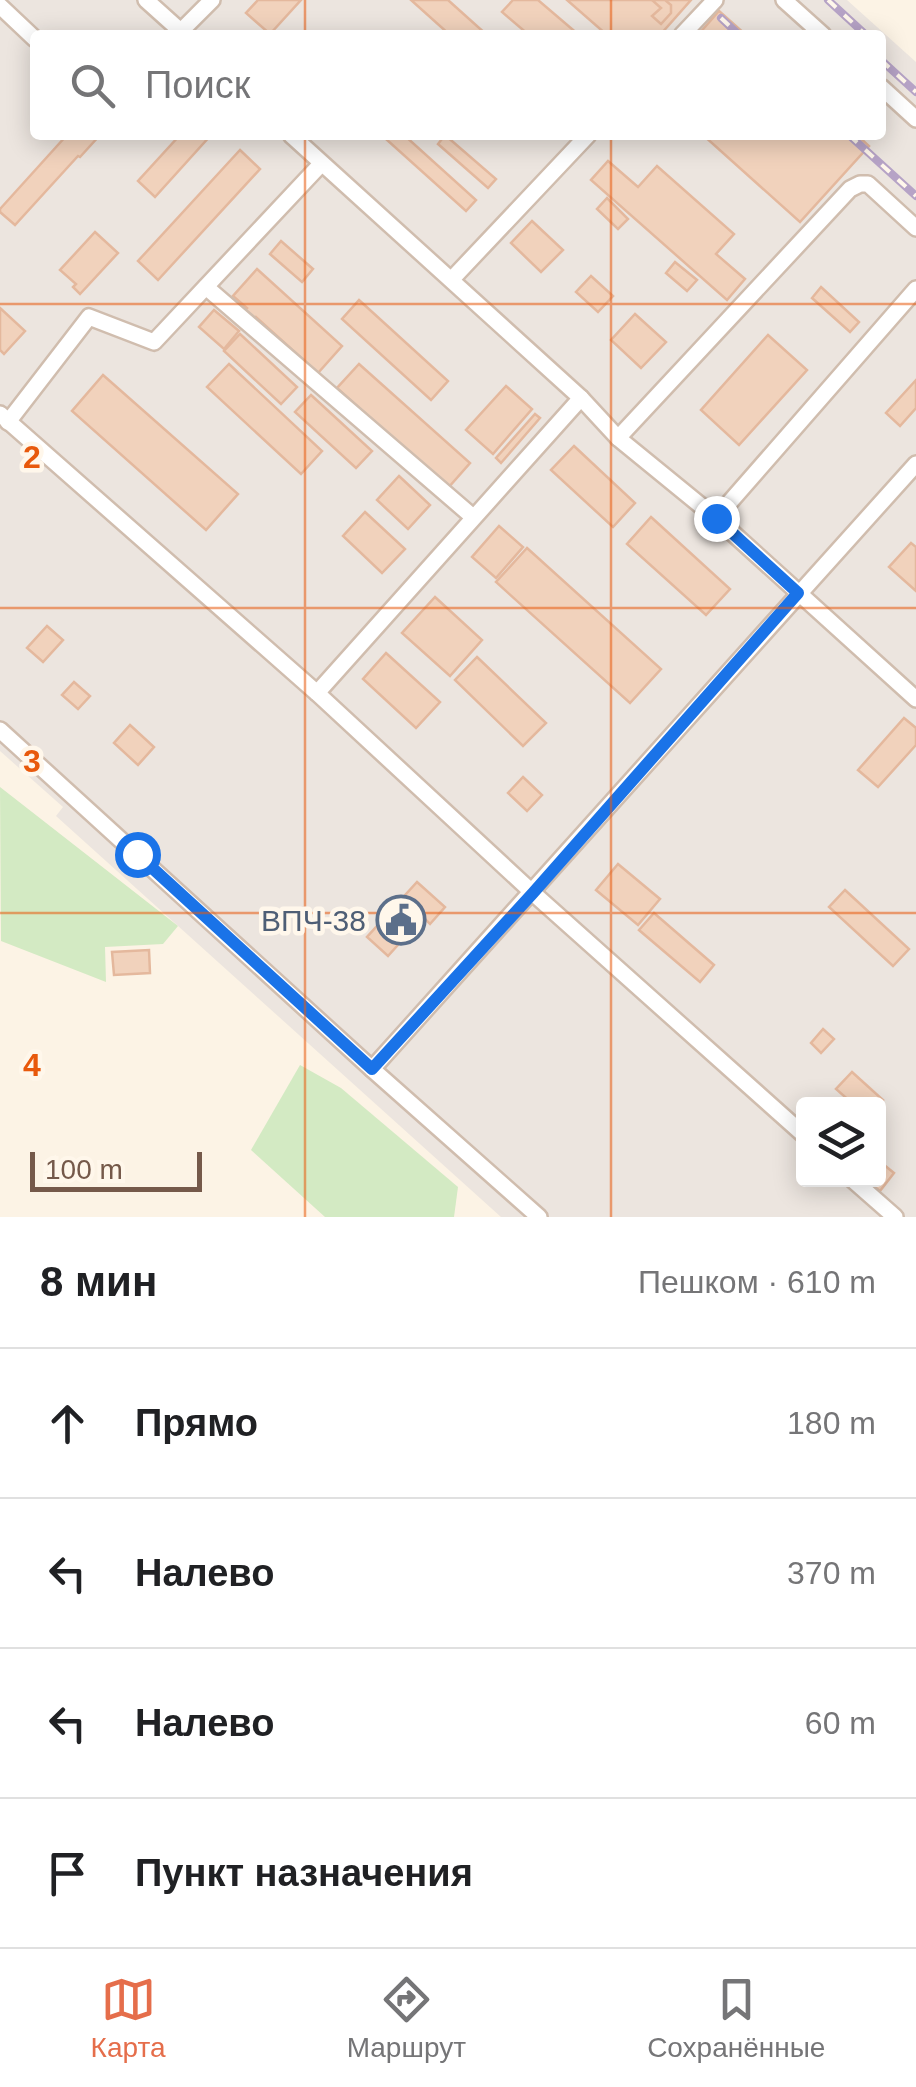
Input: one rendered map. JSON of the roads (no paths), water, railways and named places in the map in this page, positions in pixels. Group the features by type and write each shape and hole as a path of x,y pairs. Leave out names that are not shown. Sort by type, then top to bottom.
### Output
{"street":[{"path":"146,0 180,30"},
{"path":"186,30 212,0"},
{"path":"687,30 716,0"},
{"path":"784,0 817,30"},
{"path":"0,6 30,33"},
{"path":"886,92 916,119"},
{"path":"296,140 581,398 618,438 716,518 916,699"},
{"path":"452,279 583,140"},
{"path":"321,164 154,342 90,317 4,418 317,693 796,1128"},
{"path":"618,438 850,188 868,184 916,228"},
{"path":"206,288 473,518"},
{"path":"716,518 916,288"},
{"path":"317,693 581,398"},
{"path":"372,1069 916,464"},
{"path":"0,730 539,1217"},
{"path":"861,1187 895,1217"}],"railway":[{"path":"828,0 861,30"},
{"path":"721,18 734,30"},
{"path":"886,65 916,92"},
{"path":"854,140 916,196"}],"place":[{"name":"ВПЧ-38","path":"401,920"}]}
